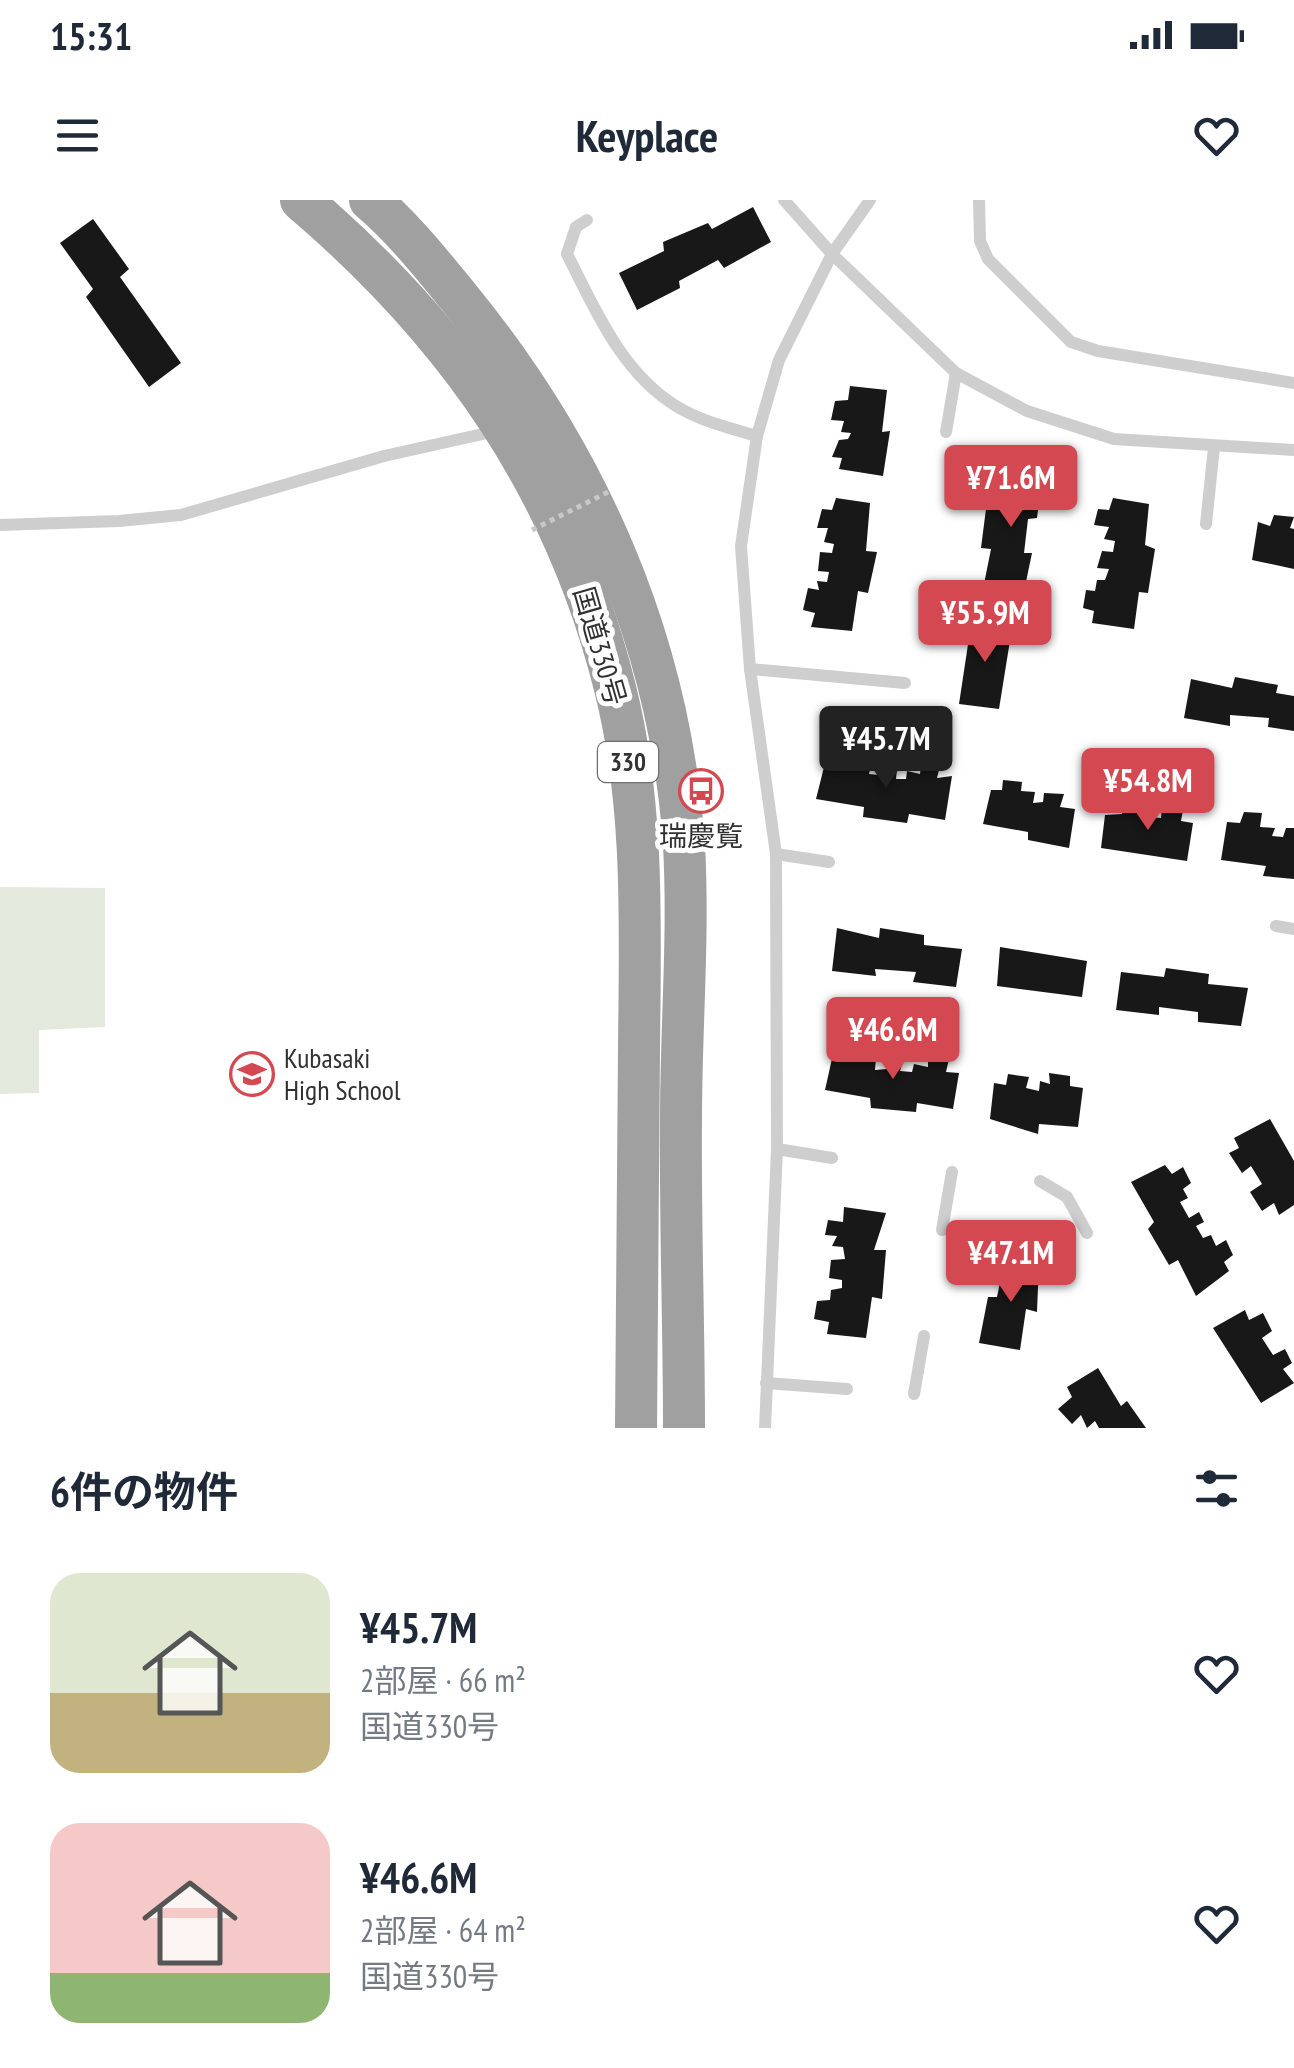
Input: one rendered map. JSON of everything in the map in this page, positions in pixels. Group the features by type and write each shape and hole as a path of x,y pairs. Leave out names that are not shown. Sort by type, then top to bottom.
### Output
{"highway":[{"name":"国道330号","path":"301,200 407,299 526,423 572,462 625,572 656,675 684,844 684,1428"},
{"name":"国道330号","path":"370,200 473,314 526,423 564,538 586,590 616,690 633,790 640,903 636,1428"}],"lane":[{"path":"784,200 832,254 956,373 1027,411 1114,439 1294,450"},
{"path":"765,1428 776,1149 776,854 750,669 742,546 757,436 779,360 832,254 870,200"},
{"path":"979,200 980,240 988,258 1071,342 1088,349 1294,383"},
{"path":"587,220 576,228 567,254 621,355 676,406 757,436"},
{"path":"946,432 956,373"},
{"path":"0,525 119,522 181,515 384,456 526,423"},
{"path":"1206,524 1214,447"},
{"path":"750,669 905,684"},
{"path":"776,854 830,862"},
{"path":"1276,926 1294,929"},
{"path":"776,1149 832,1158"},
{"path":"942,1230 952,1172"},
{"path":"1040,1181 1066,1198 1087,1233"},
{"path":"914,1394 924,1336"},
{"path":"766,1383 847,1389"}],"path":[{"path":"532,530 608,492"}],"shaded area":[{"path":"0,887 105,888 105,1027 39,1030 39,1093 0,1094"}],"building":[{"path":"753,207 771,242 724,268 718,260 679,281 680,288 637,310 619,273 664,251 663,242 708,223 712,229"},
{"path":"93,219 129,269 120,277 181,363 149,387 86,297 93,289 60,243"},
{"path":"850,386 887,390 882,432 890,431 883,476 839,469 842,458 832,457 839,440 848,439 851,433 841,432 844,421 831,420 835,401 848,400"},
{"path":"1001,467 1043,472 1037,518 1028,519 1024,553 1032,553 1023,596 983,589 991,549 981,548 987,501 996,502"},
{"path":"836,498 870,503 866,551 877,552 868,593 858,591 852,631 811,627 815,613 803,610 808,588 819,590 817,581 827,582 829,572 818,571 820,552 832,553 834,544 824,542 828,528 817,528 822,509 832,510"},
{"path":"1113,498 1149,504 1145,545 1155,549 1148,593 1139,592 1134,629 1092,623 1094,611 1083,608 1086,590 1095,591 1097,580 1105,580 1109,569 1097,568 1102,551 1113,552 1115,541 1104,539 1109,527 1094,525 1098,509 1109,510"},
{"path":"1274,515 1294,517 1290,528 1294,529 1294,569 1252,560 1258,522 1270,526"},
{"path":"972,618 1012,628 999,709 959,704"},
{"path":"1235,677 1278,685 1276,693 1294,696 1294,731 1268,727 1269,718 1230,715 1230,726 1184,718 1191,679 1232,688"},
{"path":"856,755 855,766 871,765 869,774 879,775 881,766 897,768 896,779 906,779 907,771 920,774 921,766 940,766 937,778 952,776 945,820 909,814 907,823 863,817 864,807 816,799 824,767 836,766 837,756"},
{"path":"1003,780 1022,782 1021,791 1035,792 1033,803 1043,802 1044,793 1064,794 1060,807 1075,809 1069,848 1028,840 1028,832 983,824 991,790 1002,790"},
{"path":"1142,803 1139,816 1161,818 1162,808 1183,810 1181,821 1193,823 1187,861 1101,848 1105,815 1122,814 1122,804"},
{"path":"1244,812 1262,813 1260,827 1275,828 1272,836 1283,837 1286,828 1294,828 1294,879 1263,876 1266,866 1221,860 1227,822 1240,823"},
{"path":"837,928 879,938 880,928 924,935 924,945 962,949 956,987 913,982 916,972 875,969 876,976 832,971"},
{"path":"1000,947 1087,961 1082,997 997,986"},
{"path":"1166,968 1209,974 1208,984 1248,988 1241,1026 1198,1022 1198,1012 1159,1007 1159,1015 1116,1010 1121,972 1164,977"},
{"path":"847,1043 865,1045 863,1057 876,1058 875,1070 887,1069 889,1057 903,1061 900,1071 912,1072 914,1064 928,1067 928,1057 949,1059 946,1072 959,1073 953,1109 917,1103 916,1112 871,1108 870,1098 825,1090 833,1054 845,1058"},
{"path":"1049,1073 1070,1076 1070,1086 1083,1088 1078,1127 1039,1124 1038,1134 990,1119 994,1083 1006,1085 1008,1074 1029,1077 1026,1088 1039,1091 1040,1081 1050,1084"},
{"path":"1270,1119 1294,1161 1294,1205 1279,1215 1274,1203 1262,1211 1250,1192 1262,1184 1251,1166 1242,1173 1229,1153 1239,1148 1234,1138"},
{"path":"1165,1165 1172,1174 1183,1167 1191,1183 1183,1189 1188,1198 1180,1202 1189,1218 1199,1212 1204,1222 1196,1226 1203,1238 1211,1235 1216,1246 1226,1240 1233,1255 1224,1262 1229,1271 1196,1296 1178,1260 1169,1265 1148,1229 1154,1222 1131,1182"},
{"path":"844,1207 886,1213 874,1250 886,1250 882,1299 872,1297 866,1338 827,1334 829,1322 814,1319 817,1301 830,1300 831,1290 842,1288 842,1280 829,1278 831,1260 845,1259 843,1247 832,1246 837,1236 825,1235 828,1220 843,1222"},
{"path":"1005,1259 1039,1262 1037,1312 1026,1309 1020,1350 979,1343 988,1297 997,1297"},
{"path":"1245,1310 1249,1320 1263,1313 1272,1331 1262,1338 1273,1355 1285,1349 1292,1363 1283,1369 1294,1383 1261,1403 1213,1328"},
{"path":"1098,1368 1121,1406 1127,1401 1146,1428 1099,1428 1095,1421 1087,1428 1081,1415 1072,1424 1058,1409 1072,1397 1067,1387"}],"place":[{"name":"瑞慶覧","path":"701,791"},
{"name":"Kubasaki High School","path":"252,1074"}]}
